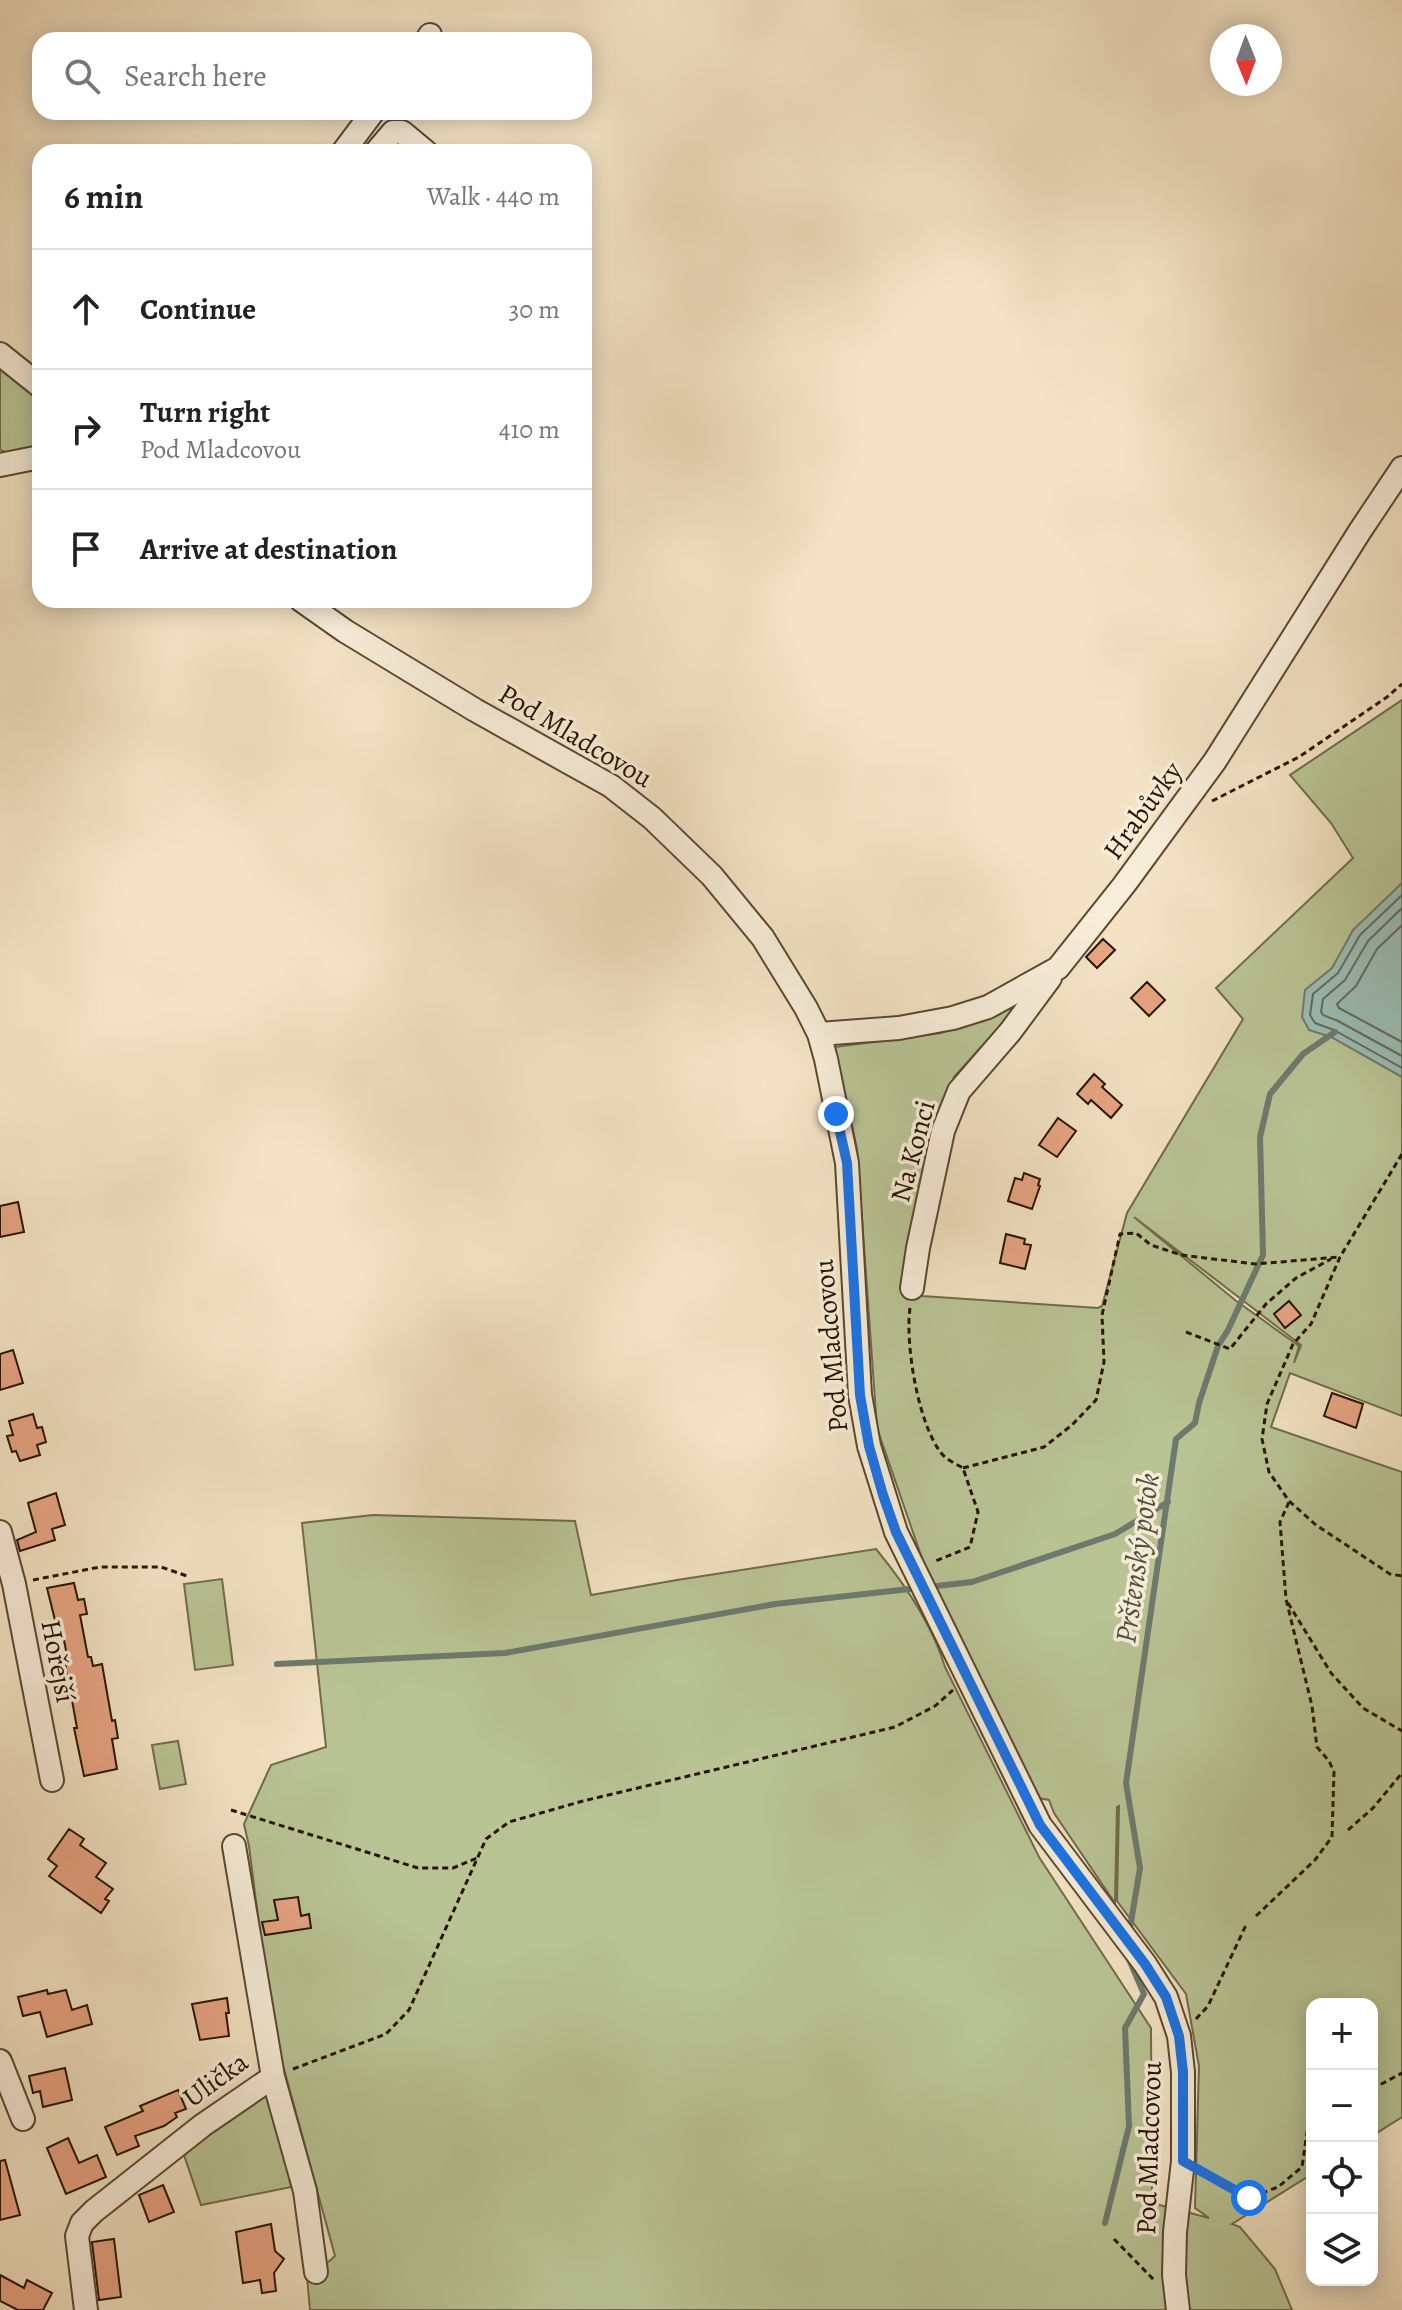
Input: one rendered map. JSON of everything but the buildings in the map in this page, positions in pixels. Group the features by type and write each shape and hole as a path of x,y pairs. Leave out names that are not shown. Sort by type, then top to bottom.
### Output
{"street":[{"path":"349,144 367,120"},
{"path":"383,144 393,132 402,132 416,144"},
{"path":"0,354 32,380"},
{"path":"0,465 32,459"},
{"name":"Hrabůvky","path":"819,1034 899,1028 953,1018 988,1007 1058,968 1124,885 1215,761 1402,468"},
{"name":"Pod Mladcovou","path":"312,608 436,686 611,786 652,818 712,876 763,938 794,985 819,1034 847,1163 860,1395 869,1446 896,1532 1040,1825 1145,1964 1166,1997 1179,2036 1183,2072 1183,2161 1175,2232 1178,2310"},
{"name":"Na Konci","path":"912,1288 943,1131 959,1091 1010,1032 1058,968"},
{"name":"Hořejší","path":"0,1532 3,1555 18,1602 52,1780"},
{"name":"Ulička","path":"86,2310 76,2245 82,2223 203,2125 273,2077 234,1846"},
{"path":"0,2061 23,2119"},
{"path":"273,2077 305,2191 316,2272"}],"path":[{"path":"1210,802 1299,757 1402,684"},
{"path":"1402,1154 1340,1257 1311,1324 1293,1344 1267,1404 1262,1439 1269,1472 1289,1501 1316,1525 1390,1574 1402,1576"},
{"path":"963,1468 1044,1447 1072,1425 1096,1400 1104,1362 1102,1315 1120,1234 1136,1233 1151,1245 1181,1255 1262,1265 1340,1257"},
{"path":"1186,1332 1230,1349 1266,1304 1296,1278 1332,1258"},
{"path":"912,1288 907,1328 926,1425 943,1456 963,1468 978,1512 970,1547 914,1569"},
{"path":"1256,1916 1315,1860 1332,1837 1334,1772 1317,1747 1312,1706 1286,1599 1280,1522 1289,1501"},
{"path":"25,1581 100,1567 161,1567 190,1577"},
{"path":"1286,1599 1331,1673 1363,1708 1402,1731"},
{"path":"273,2077 386,2034 409,2010 486,1839 509,1822 583,1801 895,1727 935,1706 968,1677"},
{"path":"1348,1830 1373,1808 1402,1773"},
{"path":"231,1810 418,1868 453,1868 477,1858"},
{"path":"1179,2036 1208,2006 1246,1925"},
{"path":"1378,2086 1402,2073"},
{"path":"1183,2161 1249,2198 1278,2187 1302,2167 1306,2140"},
{"path":"1114,2239 1161,2286 1175,2287"}],"green space":[{"path":"0,365 32,391 32,448 8,453 0,450"},
{"path":"1402,700 1402,1416 1290,1373 1271,1427 1402,1472 1402,2117 1378,2132 1378,1998 1306,1998 1306,2178 1232,2224 1240,2227 1275,2269 1292,2310 310,2310 307,2277 323,2276 327,2263 335,2256 275,2036 244,1824 271,1765 326,1747 302,1523 373,1515 575,1521 591,1595 876,1549 925,1619 945,1667 1039,1857 1151,2028 1152,2203 1209,2218 1195,2208 1199,2066 1186,1994 1117,1901 1119,1806 1115,1903 1054,1813 1049,1800 1038,1798 926,1570 877,1428 857,1149 835,1047 941,1033 1025,998 954,1077 925,1169 908,1287 922,1296 1098,1308 1102,1306 1127,1213 1243,1019 1216,988 1353,858 1331,823 1290,775","holes":["1134,1217 1301,1345 1294,1363 1299,1346 1235,1300"]},
{"path":"222,1579 233,1665 195,1670 184,1584"},
{"path":"178,1741 186,1784 160,1789 152,1745"},
{"path":"265,2090 296,2186 201,2205 183,2152"}],"water":[{"path":"1402,883 1402,1077 1331,1037 1309,1030 1302,1017 1305,990 1332,968 1353,930"}],"waterway":[{"name":"Prštenský potok","path":"1129,1934 1140,1868 1126,1783 1176,1439 1195,1423 1218,1346 1263,1255 1260,1137 1270,1094 1303,1054 1335,1032"},
{"path":"277,1664 505,1653 775,1604 972,1582 1115,1534 1168,1502"},
{"name":"Prštenský potok","path":"1105,2223 1129,2126 1125,2028 1144,1994 1128,1957"}],"route":[{"path":"836,1114 847,1163 860,1395 869,1446 896,1532 1040,1825 1145,1964 1166,1997 1179,2036 1183,2072 1183,2161 1249,2198"}]}
